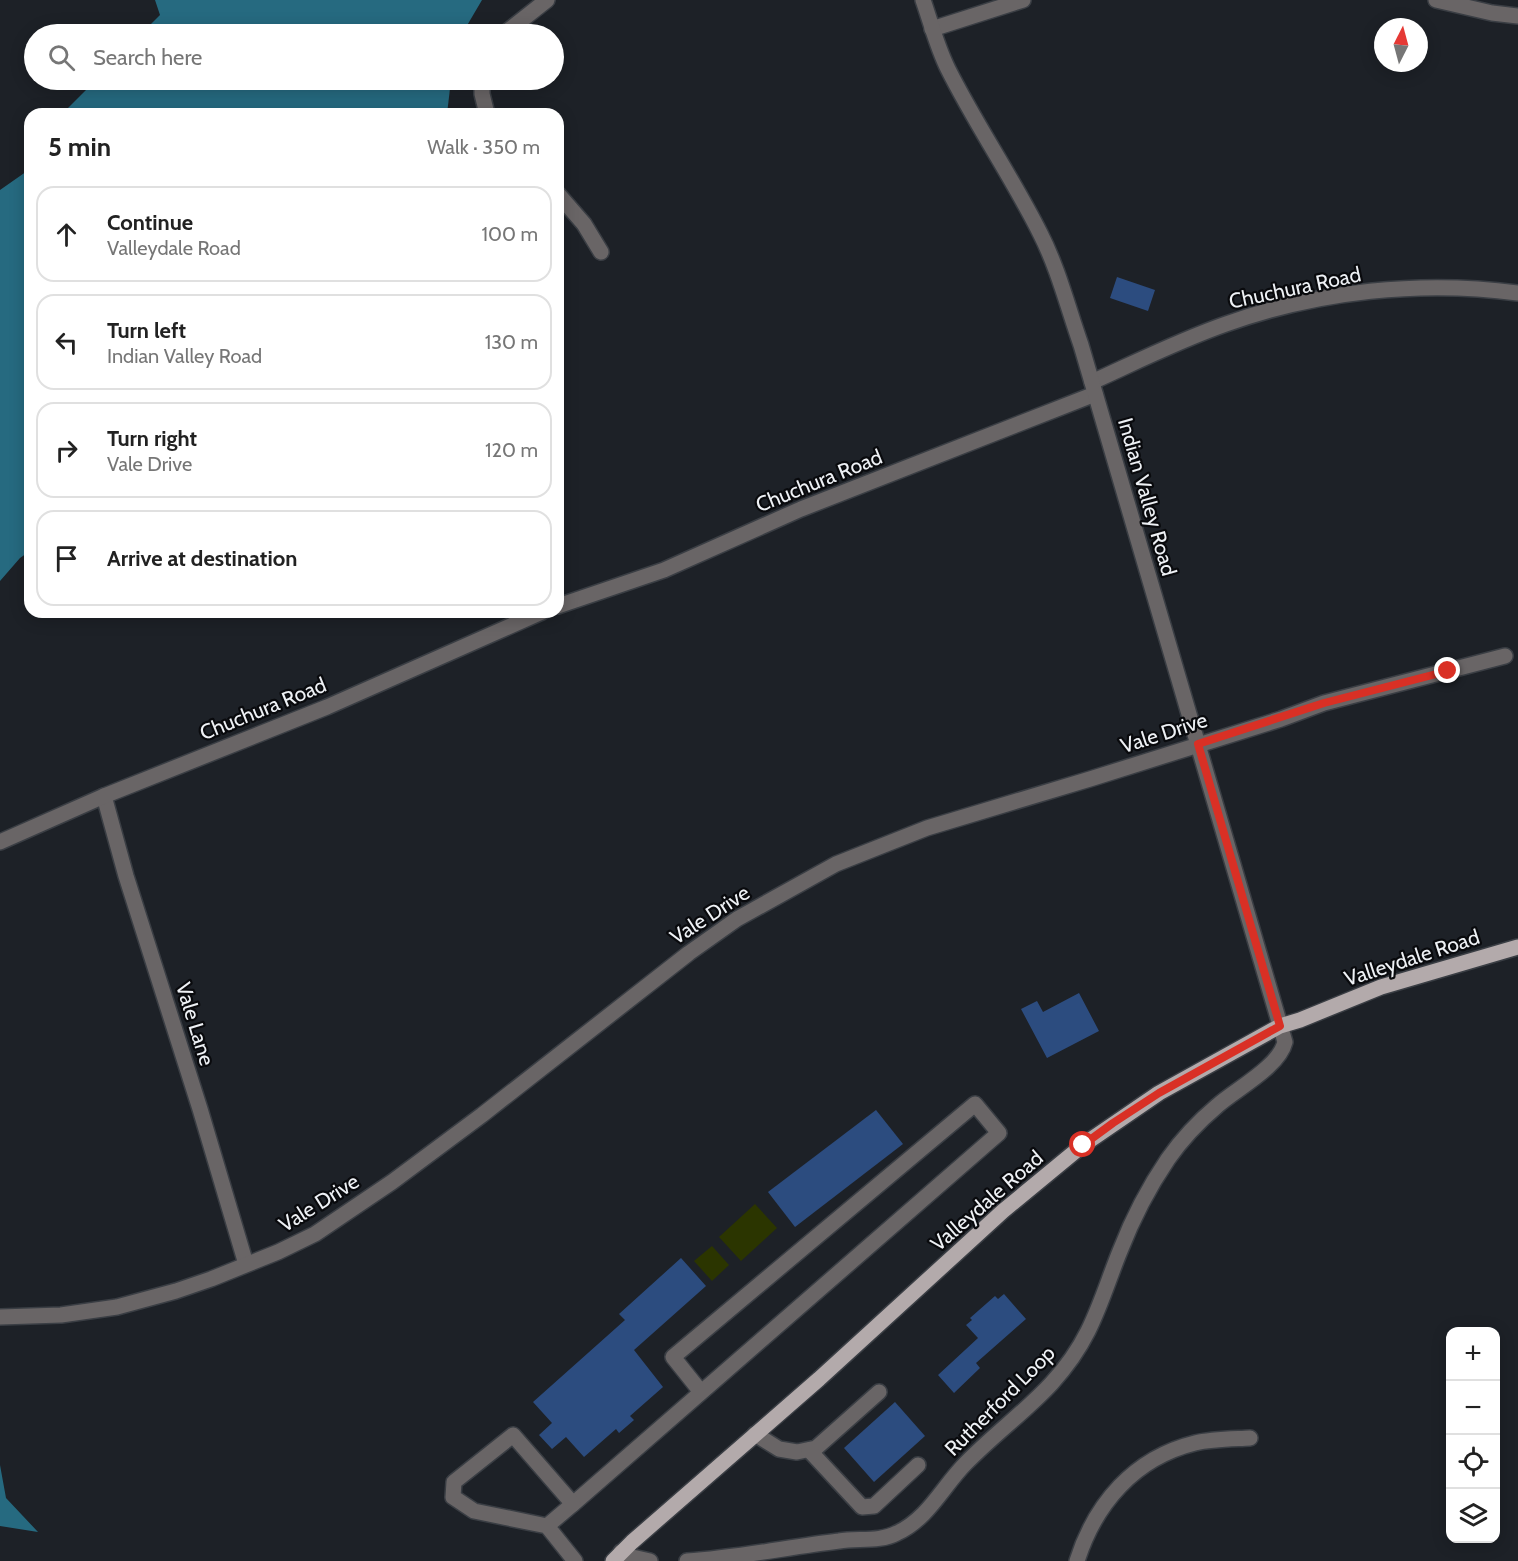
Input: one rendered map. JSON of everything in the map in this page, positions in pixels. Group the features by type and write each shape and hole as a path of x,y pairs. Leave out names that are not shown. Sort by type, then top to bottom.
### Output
{"main road":[{"name":"Valleydale Road","path":"617,1557 1003,1211 1113,1123 1159,1093 1280,1026 1381,987 1518,947"}],"street":[{"path":"517,24 547,0"},
{"name":"Indian Valley Road","path":"923,0 947,67 1042,235 1054,267 1093,388 1280,1026"},
{"path":"932,29 1023,0"},
{"path":"1436,0 1492,13 1518,16"},
{"path":"482,90 486,108"},
{"path":"564,201 584,224 601,252"},
{"name":"Chuchura Road","path":"564,604 664,570 801,509 1093,388 1177,343 1226,324 1319,299 1402,289 1488,289 1518,294"},
{"name":"Chuchura Road","path":"0,842 104,796 327,707 528,618"},
{"name":"Vale Drive","path":"0,1317 61,1315 117,1307 176,1291 278,1252 315,1234 392,1182 688,953 737,919 846,860 927,828 1324,703 1505,656"},
{"name":"Vale Lane","path":"104,796 126,876 200,1109 246,1264"},
{"name":"Rutherford Loop","path":"687,1561 841,1540 888,1536 909,1527 922,1517 967,1462 1037,1400 1074,1357 1100,1305 1128,1232 1166,1162 1184,1137 1200,1121 1280,1054 1285,1042 1280,1026"},
{"path":"547,1526 999,1133 975,1104 673,1357 701,1392"},
{"path":"755,1434 779,1449 797,1452 816,1448 879,1392"},
{"path":"573,1504 513,1435 453,1482 453,1497 474,1511 547,1526 575,1561"},
{"path":"1077,1561 1084,1540 1105,1502 1133,1473 1153,1460 1195,1443 1250,1438"},
{"path":"809,1450 862,1507 874,1506 918,1465"},
{"path":"617,1557 628,1556 650,1561"}],"green space":[{"path":"755,1204 777,1228 741,1261 719,1237"},
{"path":"712,1246 729,1265 712,1281 694,1261"}],"water":[{"path":"155,0 482,0 468,24 151,24 160,15"},
{"path":"86,90 450,90 448,108 68,108"},
{"path":"24,173 24,555 0,581 0,190"},
{"path":"0,1465 6,1498 38,1532 0,1526"}],"building":[{"path":"1117,277 1155,290 1148,311 1110,298"},
{"path":"1079,993 1099,1031 1047,1058 1021,1009 1037,1001 1043,1012"},
{"path":"876,1110 903,1144 795,1227 768,1192"},
{"path":"681,1258 706,1286 634,1350 663,1387 630,1416 634,1420 619,1433 616,1429 584,1457 566,1437 552,1449 539,1435 552,1423 533,1402 625,1320 619,1314"},
{"path":"1004,1294 1026,1319 976,1363 980,1368 954,1393 938,1375 978,1338 966,1325 972,1320 970,1318 995,1296 998,1299"},
{"path":"895,1402 925,1436 874,1482 844,1448"}],"route":[{"path":"1083,1145 1159,1093 1280,1026 1198,744 1324,703 1448,671"}]}
